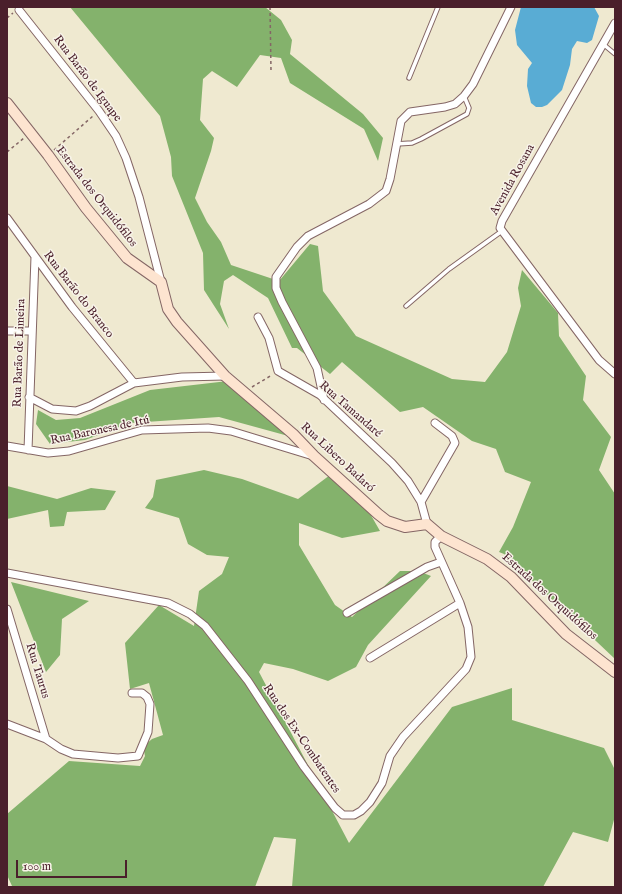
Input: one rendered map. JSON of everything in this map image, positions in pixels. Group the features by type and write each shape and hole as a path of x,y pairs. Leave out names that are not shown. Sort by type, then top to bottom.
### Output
{"street":[{"path":"324,400 316,368 282,302 276,288 276,277 297,247 308,236 369,204 386,191 390,179 401,121 405,115 410,112 445,108 455,104 464,96 473,84 511,7"},
{"name":"Rua Barão de Iguape","path":"19,10 99,111 116,136 126,158 139,197 161,282"},
{"name":"Avenida Rosana","path":"615,23 502,221 502,231 599,360 615,374"},
{"name":"Estrada dos Orquidófilos","path":"7,103 86,208 127,258 161,282"},
{"name":"Rua Barão do Branco","path":"7,218 72,307 134,383"},
{"name":"Rua Barão de Limeira","path":"28,450 35,257"},
{"path":"161,282 168,309 177,322 225,376"},
{"path":"258,317 269,338 278,371"},
{"path":"7,331 32,331"},
{"name":"Rua Tamandaré","path":"278,371 324,400 392,463 408,480 421,502 427,524"},
{"path":"29,396 52,409 76,411 90,406 134,383 182,377 225,376"},
{"name":"Rua Libero Badaró","path":"225,376 245,391 293,434 314,456 386,521 405,526 427,524"},
{"path":"421,502 455,443 454,439 435,423"},
{"name":"Rua Baronesa de Itú","path":"7,446 48,453 69,451 142,430 208,428 231,431 314,456"},
{"path":"427,524 440,536"},
{"name":"Estrada dos Orquidófilos","path":"440,536 487,559 510,577 566,634 615,672"},
{"name":"Rua dos Ex-Combatentes","path":"7,574 168,603 190,614 205,626 248,681 304,767 335,808 343,814 354,815 361,811 370,802 382,783 390,756 403,737 466,668 471,657 468,627 460,603 435,547 435,542 440,536"},
{"path":"347,613 427,566 442,562"},
{"path":"370,658 460,603"},
{"name":"Rua Taurus","path":"7,609 46,739"},
{"path":"7,724 46,739 60,749 73,754 118,758 138,756 148,732 150,704 147,697 142,693 132,693"}],"lane":[{"path":"410,78 433,15 438,7"},
{"path":"603,44 615,54"},
{"path":"396,144 421,139 467,114 469,108 464,96"},
{"path":"406,306 449,269 502,231"}],"path":[{"path":"270,7 271,71"},
{"path":"48,156 99,111"},
{"path":"7,152 30,133"},
{"path":"245,391 278,371"}],"green space":[{"path":"70,7 265,7 281,20 292,40 290,54 363,114 383,138 378,161 364,129 290,83 281,58 260,55 237,87 212,71 203,79 200,120 214,138 195,198 207,222 221,242 231,265 279,281 310,244 318,246 323,291 356,336 452,379 485,382 507,352 521,306 518,288 522,270 558,313 559,336 586,376 583,400 611,437 599,470 615,494 615,659 504,554 499,552 513,527 531,482 505,472 496,449 472,441 423,407 400,412 342,362 330,374 297,348 292,348 268,298 233,275 224,281 220,304 229,329 204,290 203,253 172,176 171,157 160,116"},
{"path":"228,381 292,437 219,417 131,423 85,440 50,444 36,424 38,410 56,420 80,418 150,390"},
{"path":"204,470 242,479 298,499 330,475 368,510 380,531 342,538 299,523 299,545 335,605 352,617 400,571 418,571 431,576 368,645 356,667 328,681 293,669 264,663 259,672 349,843 452,707 512,688 512,720 604,748 615,770 615,816 608,842 573,832 543,887 292,887 296,839 274,837 255,887 7,887 12,886 7,875 7,814 69,761 140,766 145,756 145,745 152,739 163,735 149,683 130,689 125,643 159,605 194,626 199,591 222,574 229,557 207,555 188,544 179,518 145,508 153,497 156,480"},
{"path":"7,486 57,499 91,488 116,491 105,510 67,512 64,526 50,527 48,510 7,519"},
{"path":"11,582 89,601 62,619 60,655 46,672"}],"water":[{"path":"521,7 594,7 599,16 592,40 587,43 577,41 572,49 570,65 562,90 547,105 542,107 536,107 531,103 527,86 528,69 532,63 517,45 515,30"}]}
